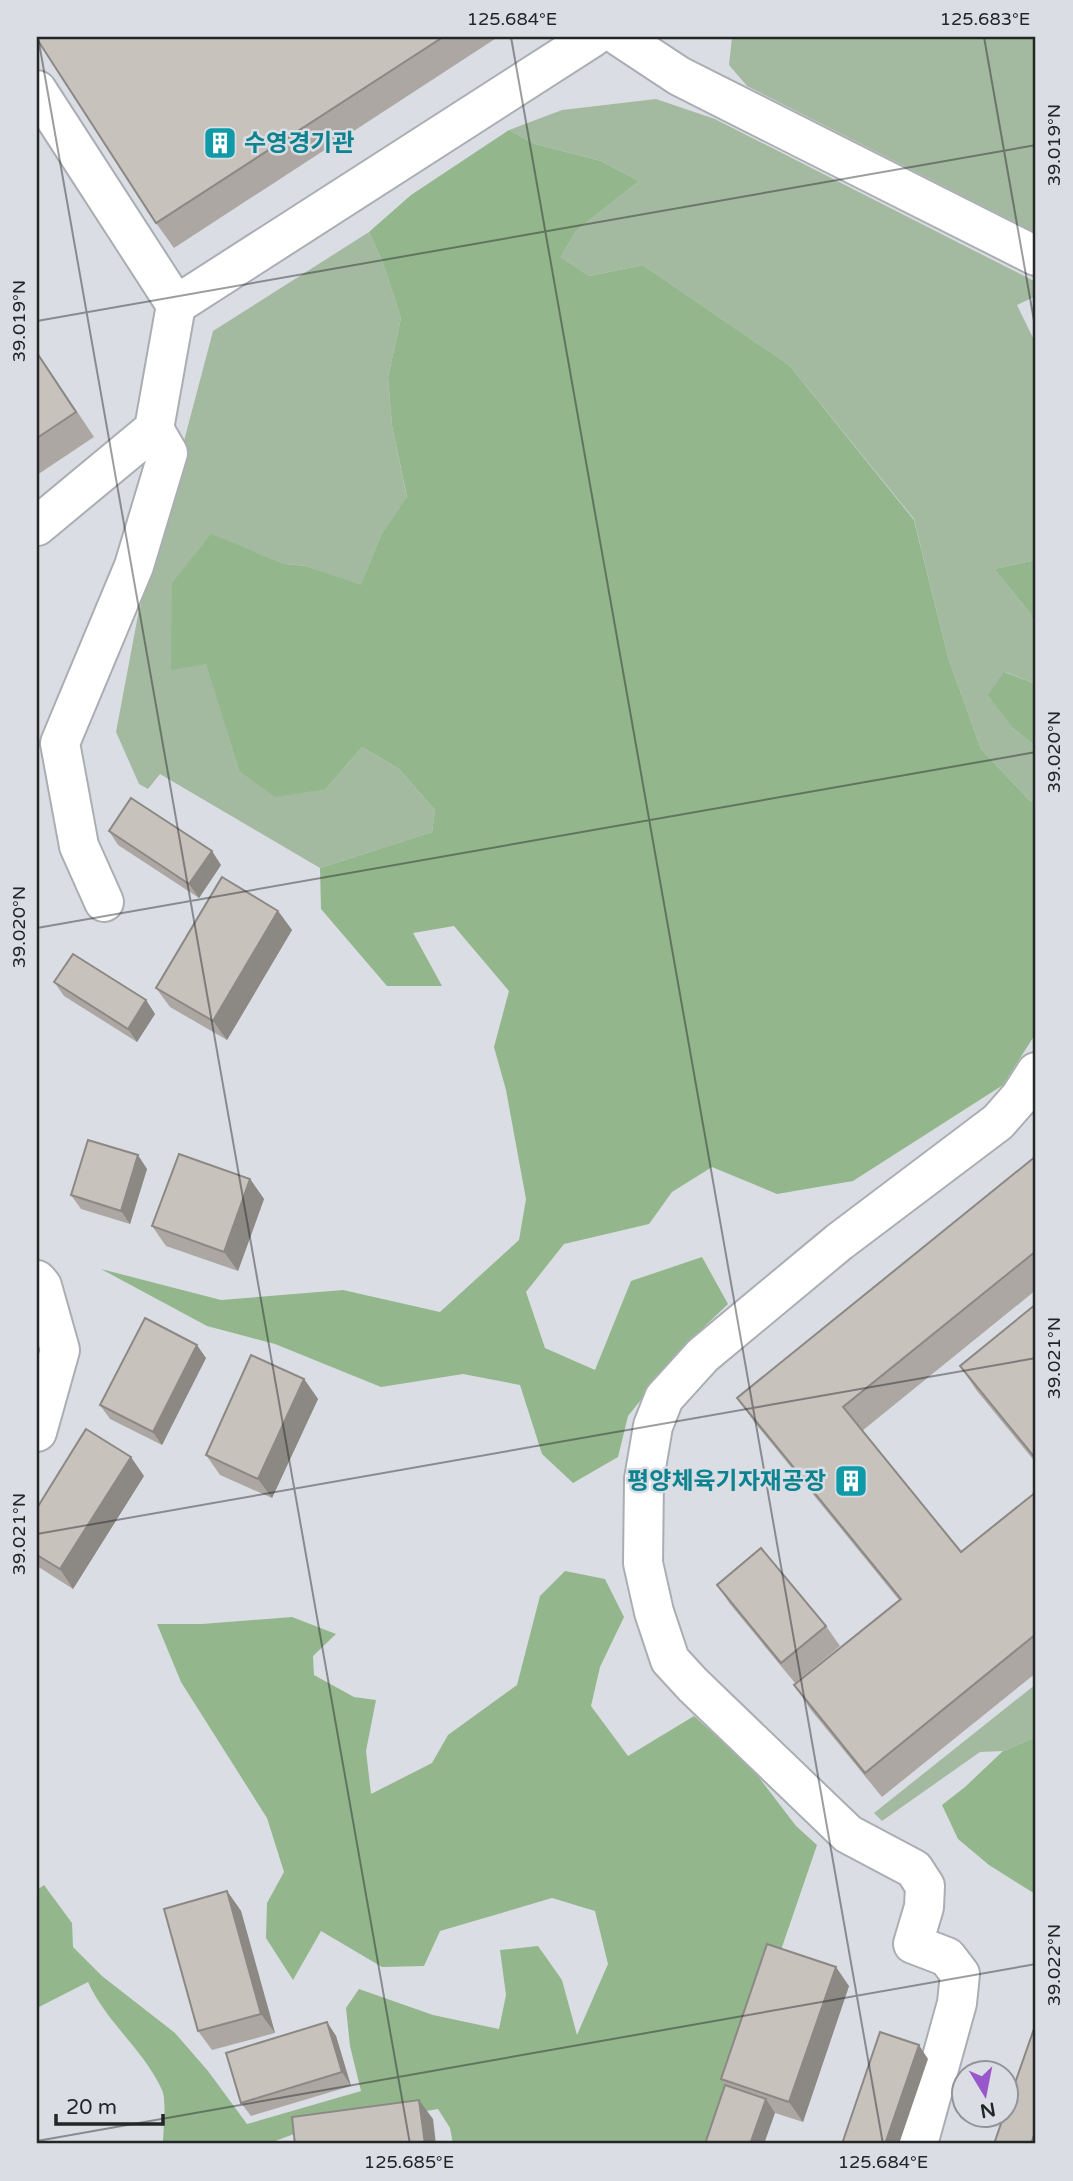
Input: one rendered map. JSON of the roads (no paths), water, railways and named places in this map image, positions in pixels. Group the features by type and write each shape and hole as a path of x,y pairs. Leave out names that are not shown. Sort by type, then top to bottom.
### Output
{"street":[{"path":"176,305 593,37"},
{"path":"620,37 679,76 1036,256"},
{"path":"37,90 176,305 154,429 37,526"},
{"path":"104,902 79,846 61,743 134,566 168,453 154,429"},
{"path":"918,2144 957,2003 960,1974 947,1957 913,1944 924,1907 925,1886 914,1869 848,1834 670,1660 654,1612 643,1563 643,1479 653,1426 664,1398 703,1356 839,1242 998,1122 1020,1097 1036,1072"},
{"path":"37,1280 42,1286 60,1350 37,1432"}],"place":[{"name":"수영경기관","path":"220,143"},
{"name":"평양체육기자재공장","path":"851,1481"}]}
